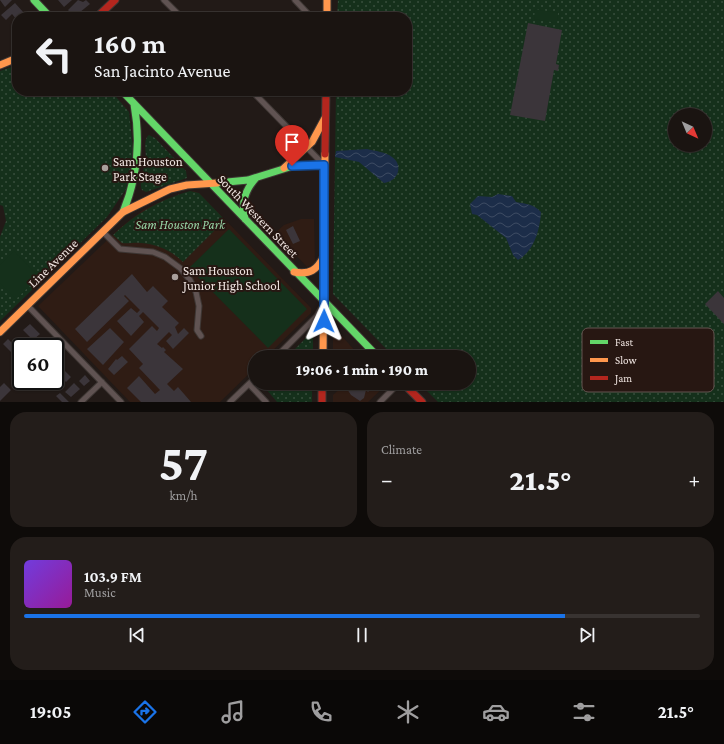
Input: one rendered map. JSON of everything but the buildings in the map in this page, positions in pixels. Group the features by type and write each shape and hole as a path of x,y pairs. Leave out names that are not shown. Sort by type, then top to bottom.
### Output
{"main road":[{"path":"34,0 45,12"},
{"path":"102,12 115,0"},
{"path":"327,0 327,12"},
{"path":"0,65 12,60"},
{"name":"South Western Street","path":"127,96 294,272 371,350"},
{"path":"323,350 324,165 326,96"},
{"name":"Line Avenue","path":"123,212 132,192 139,157 139,128 134,104"},
{"path":"284,168 307,147 317,135 326,118"},
{"path":"284,168 310,164 324,165"},
{"name":"Line Avenue","path":"0,332 123,212 172,189 187,185 256,178 284,168"},
{"path":"245,221 242,210 242,200 245,192 256,178"},
{"path":"294,272 304,274 313,272 320,264 324,256"},
{"path":"322,390 322,402"},
{"path":"410,390 422,402"}],"street":[{"path":"164,0 176,12"},
{"path":"295,0 306,12"},
{"path":"257,96 324,165"},
{"path":"103,232 120,249 153,252 165,257 180,268 190,280 196,292 199,306 197,330 201,336"},
{"path":"283,350 317,316 324,302"},
{"path":"27,305 121,402"},
{"path":"81,402 102,382"},
{"path":"230,402 248,385"},
{"path":"255,390 266,402"},
{"path":"380,402 392,390"}],"shaded area":[{"name":"Sam Houston Junior High School","path":"194,191 199,193 311,308 311,313 273,350 248,350 248,375 220,402 130,402 38,306 121,227 143,210 166,199"},
{"path":"301,219 314,219 315,261 314,264 307,267 275,233 284,225"},
{"path":"335,332 339,333 354,350 333,350 333,335"},
{"path":"338,390 381,390 368,402 333,402 333,395"}],"green space":[{"path":"338,0 724,0 724,402 438,402 426,390 476,390 476,350 387,350 333,294 336,96 412,96 412,12 337,12"},
{"path":"535,9 558,13 557,23 534,19"},
{"name":"Sam Houston Park","path":"12,67 12,96 115,96 129,112 133,149 126,189 107,217 0,321 0,237 6,221 3,206 0,205 0,71"},
{"name":"Sam Houston Park","path":"149,135 155,138 186,171 187,178 146,192 142,190 141,179 146,159 145,143"},
{"name":"Sam Houston Park","path":"190,191 199,193 225,220 183,262 169,251 147,244 122,243 113,235 131,220 149,208"},
{"path":"229,229 307,309 268,348 189,268"},
{"path":"14,251 39,277 16,299 0,283 0,265"},
{"path":"313,331 313,350 294,350"},
{"path":"267,390 312,390 312,402 277,402"}],"water":[{"path":"367,149 387,154 396,160 398,164 398,173 393,180 384,183 359,162 335,157 336,151"},
{"path":"498,194 512,196 516,202 532,206 541,212 538,233 532,246 524,256 518,260 513,255 506,238 477,215 472,214 470,204 478,196 492,197"}],"traffic: fast":[{"path":"34,0 45,12"},
{"path":"127,96 371,350"},
{"path":"123,212 132,185 137,159 138,145 134,104"},
{"path":"217,183 248,180 293,166 324,165"},
{"path":"245,219 243,207 245,197 249,187 256,178"}],"traffic: slow":[{"path":"327,0 327,12"},
{"path":"0,65 12,60"},
{"path":"284,168 312,142 325,118"},
{"path":"323,350 325,154"},
{"path":"0,332 123,212 170,189 187,185 217,183"},
{"path":"294,272 309,272 319,265 324,256"}],"traffic: jam":[{"path":"102,12 115,0"},
{"path":"325,154 326,96"},
{"path":"322,390 322,402"},
{"path":"410,390 422,402"}],"place":[{"name":"Sam Houston Park Stage","path":"105,168"},
{"name":"Sam Houston Junior High School","path":"175,277"}],"route":[{"path":"292,166 310,164 324,165 324,321"}]}
